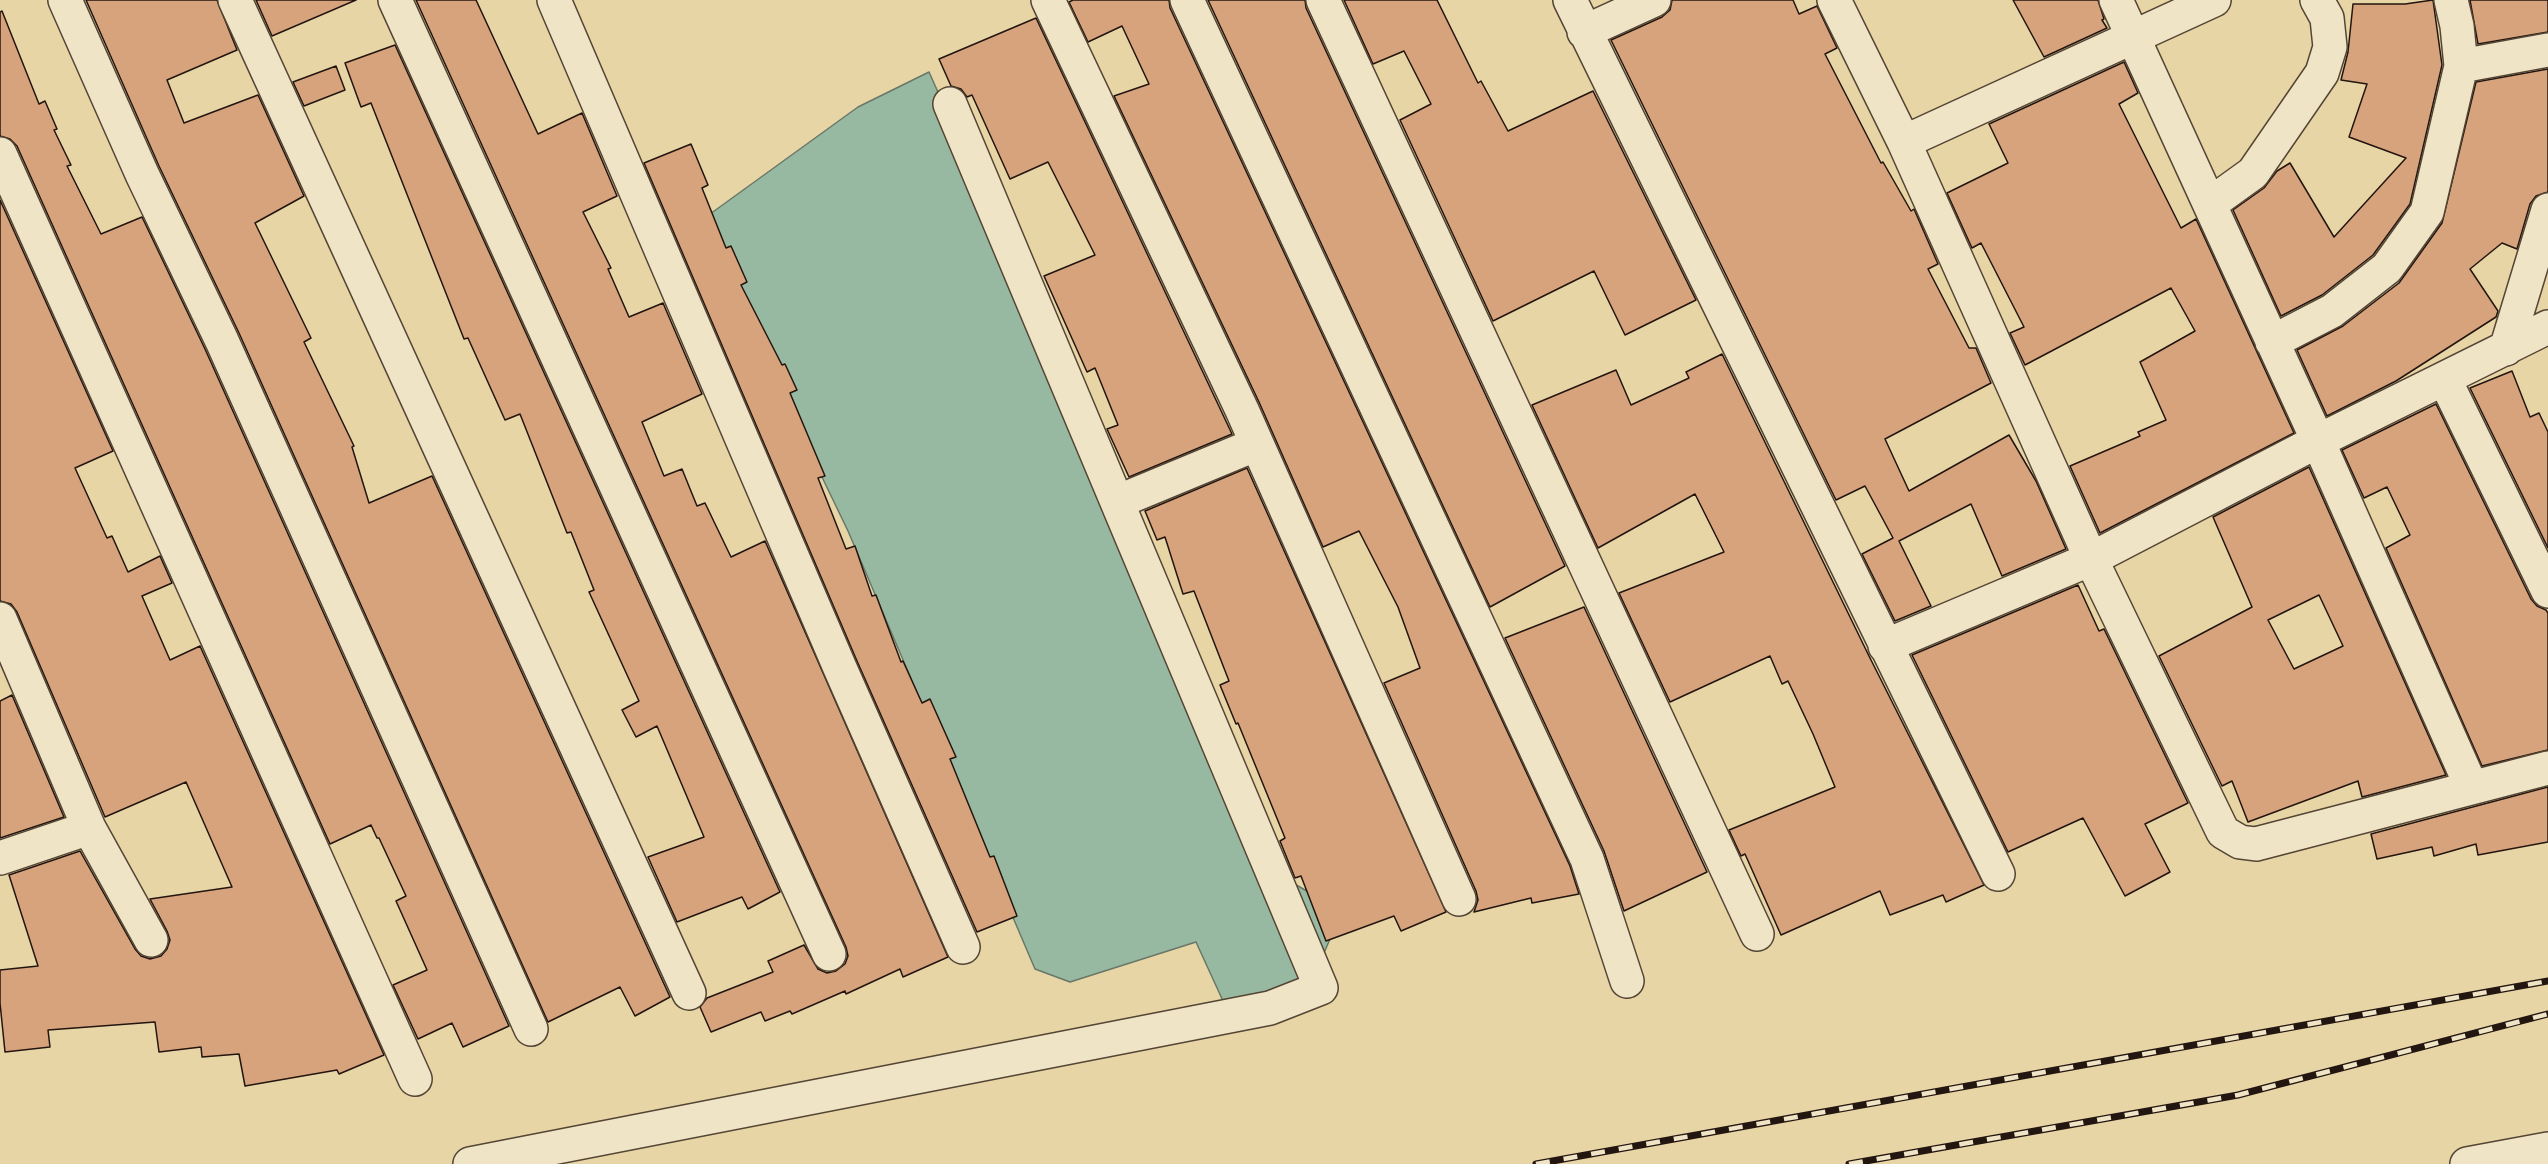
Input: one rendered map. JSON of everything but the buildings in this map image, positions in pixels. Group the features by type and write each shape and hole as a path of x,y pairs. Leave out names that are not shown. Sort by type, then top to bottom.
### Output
{"street":[{"path":"65,0 142,174 222,341 531,1029"},
{"path":"235,0 689,993"},
{"path":"396,0 829,954"},
{"path":"554,0 840,668 963,947"},
{"path":"1048,0 1257,444 1459,898"},
{"path":"1187,0 1587,859 1627,981"},
{"path":"1323,0 1757,934"},
{"path":"1570,0 1998,874"},
{"path":"1584,32 1654,0"},
{"path":"1834,0 1904,142 2091,559 2223,832 2240,842 2256,844 2471,786 2548,768"},
{"path":"2116,0 2318,441 2471,786"},
{"path":"1904,142 2214,0"},
{"path":"2210,204 2253,173 2322,73 2330,47 2327,18 2317,0"},
{"path":"2272,342 2332,311 2387,268 2427,212 2461,66 2457,26 2451,0"},
{"path":"2461,66 2548,50"},
{"path":"470,1164 1270,1008 1321,988 950,104"},
{"path":"0,153 415,1079"},
{"path":"2506,349 2548,210"},
{"path":"1885,646 2091,559 2318,441 2548,327"},
{"path":"2445,380 2548,591"},
{"path":"1117,502 1257,444"},
{"path":"0,619 9,662 89,828 151,940"},
{"path":"0,858 89,828"},
{"path":"2467,1164 2548,1149"}],"shaded area":[{"path":"929,72 1291,882 1342,911 1309,988 1223,1001 1196,942 1070,982 1035,969 848,531 699,222 858,107"}],"railway":[{"path":"1536,1164 2548,981"},
{"path":"1849,1164 2238,1095 2548,1014"}]}
